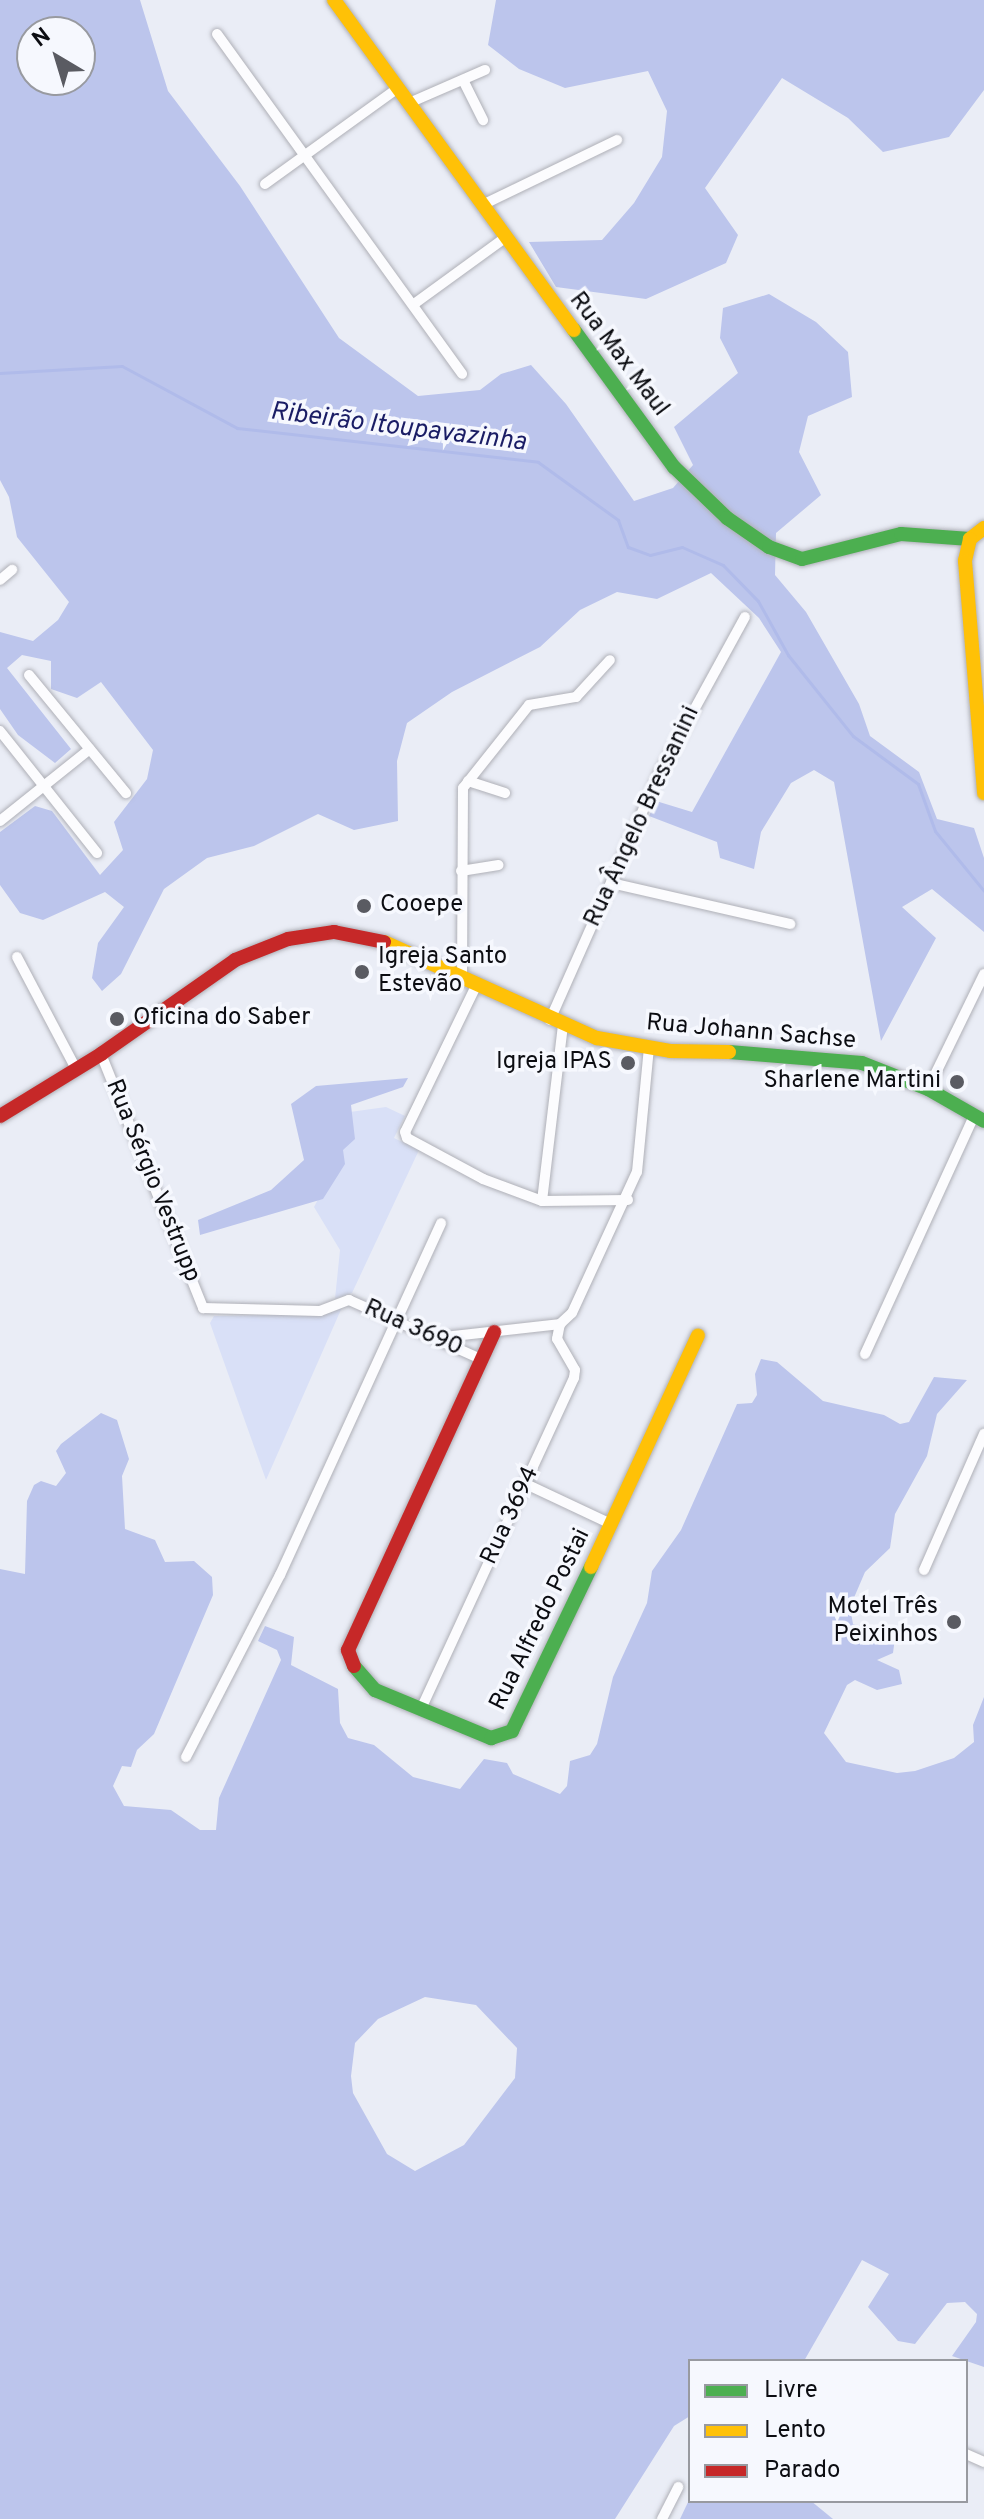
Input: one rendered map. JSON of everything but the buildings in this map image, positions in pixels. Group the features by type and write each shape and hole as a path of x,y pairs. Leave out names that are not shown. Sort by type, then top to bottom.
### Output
{"street":[{"name":"Rua Max Maul","path":"334,0 674,467 744,532 802,559 882,536 970,539"},
{"path":"217,34 462,374"},
{"path":"409,103 485,70"},
{"path":"463,80 483,120"},
{"path":"265,184 398,88"},
{"path":"482,205 617,140"},
{"path":"414,304 505,238"},
{"path":"984,528 970,539 966,590 984,793"},
{"path":"0,580 12,570"},
{"name":"Rua Ângelo Bressanini","path":"542,1201 556,1023 611,883 659,774 745,617"},
{"path":"610,660 576,697 529,705 468,781 460,798 461,871 469,982 405,1135 483,1179 542,1201 628,1200"},
{"path":"29,675 126,793"},
{"path":"0,731 97,853"},
{"path":"0,821 90,749"},
{"path":"468,781 505,793"},
{"path":"461,871 499,865"},
{"path":"611,883 790,924"},
{"name":"Rua Johann Sachse","path":"0,1116 101,1054 235,960 288,939 334,932 368,936 397,944 556,1023 649,1048 838,1058 876,1066 928,1089 979,1118"},
{"path":"17,957 76,1069"},
{"path":"928,1089 984,974"},
{"path":"434,1338 560,1324 572,1313 628,1200 643,1141 649,1048"},
{"name":"Rua Sérgio Vestrupp","path":"101,1054 203,1308 320,1311 345,1300"},
{"path":"865,1354 979,1118"},
{"path":"186,1757 280,1575 441,1223"},
{"name":"Rua 3690","path":"345,1300 481,1359"},
{"name":"Rua 3694","path":"421,1709 574,1378 575,1370 557,1339 560,1324"},
{"name":"Rua Alfredo Postai","path":"494,1332 349,1638 352,1662 365,1683 491,1738 512,1731 698,1335"},
{"path":"924,1570 984,1434"},
{"path":"526,1484 611,1524"},
{"path":"662,2519 678,2487"}],"shaded area":[{"path":"0,0 140,0 168,91 240,186 339,338 418,396 480,390 501,374 531,365 566,404 634,501 673,488 693,465 674,427 738,373 720,338 723,308 769,294 816,322 848,352 852,397 808,416 799,452 821,495 776,533 775,575 806,612 859,704 870,736 919,772 937,819 974,828 984,858 984,932 932,889 902,907 936,938 881,1041 834,782 814,770 791,783 761,832 754,869 720,858 717,842 649,816 656,801 692,812 781,652 759,618 711,573 657,599 617,592 580,610 540,647 452,692 407,723 397,761 398,821 354,830 318,814 254,846 207,858 164,889 121,974 102,991 92,978 98,943 124,907 105,892 43,920 20,913 0,885 0,832 35,806 52,811 100,875 123,850 114,822 147,779 153,750 101,682 77,698 51,689 51,661 22,655 7,668 71,749 55,763 18,735 0,709 0,632 33,641 58,620 69,602 17,537 9,497 0,480"},
{"path":"496,0 984,0 984,90 949,137 883,152 848,118 782,78 705,188 738,235 726,263 646,299 556,287 529,242 602,240 634,203 662,157 667,111 648,71 565,88 519,69 488,45"},
{"path":"408,1078 403,1087 351,1105 355,1139 343,1150 345,1164 323,1199 200,1235 198,1220 271,1190 304,1160 291,1104 316,1086"},
{"path":"386,1107 405,1116 394,1138 419,1150 352,1293 335,1299 340,1250 314,1207 338,1161 321,1116"},
{"path":"343,1305 266,1480 210,1323 214,1316 322,1314"},
{"path":"761,1359 777,1362 823,1401 884,1415 900,1424 909,1422 934,1377 967,1380 937,1414 927,1456 895,1514 890,1548 865,1572 850,1607 853,1624 885,1630 895,1638 893,1653 877,1660 899,1670 902,1684 877,1690 855,1680 847,1685 824,1733 846,1762 897,1773 915,1771 954,1758 974,1742 973,1725 984,1697 984,2367 952,2356 976,2322 977,2314 965,2302 947,2303 915,2344 898,2341 868,2307 889,2274 862,2260 805,2359 688,2359 688,2417 674,2426 615,2519 0,2519 0,1569 25,1574 27,1501 34,1485 41,1481 56,1486 66,1473 56,1451 101,1413 117,1420 129,1459 122,1476 125,1529 155,1540 165,1562 194,1561 212,1577 213,1595 154,1734 137,1750 131,1767 122,1766 113,1786 124,1806 171,1810 200,1830 216,1830 219,1798 281,1660 277,1650 258,1641 265,1626 294,1637 291,1665 338,1689 340,1723 348,1738 374,1745 413,1777 460,1789 484,1759 507,1763 513,1774 560,1794 567,1786 570,1761 590,1755 597,1744 613,1677 647,1603 652,1571 681,1530 737,1404 752,1403 757,1395 755,1374","holes":["425,1997 476,2005 517,2048 515,2078 464,2145 415,2171 387,2154 353,2093 351,2076 355,2043 378,2019"]},
{"path":"688,2502 813,2503 833,2519 680,2519"}],"waterway":[{"name":"Ribeirão Itoupavazinha","path":"0,373 122,366 237,428 538,462 618,520 628,547 650,555 682,547 723,565 758,601 788,655 853,736 918,784 935,831 984,891"}],"traffic: fast":[{"path":"574,330 674,467 727,518 769,547 802,559 901,534 970,539"},
{"path":"729,1052 862,1063 928,1089 984,1121"},
{"path":"354,1666 375,1690 491,1738 512,1731 591,1567"}],"traffic: slow":[{"path":"334,0 574,330"},
{"path":"984,528 970,539 965,561 984,793"},
{"path":"384,942 597,1038 670,1051 729,1052"},
{"path":"591,1567 698,1335"}],"traffic: jam":[{"path":"0,1116 101,1054 235,960 288,939 334,932 384,942"},
{"path":"354,1666 348,1650 494,1332"}],"place":[{"name":"Cooepe","path":"364,906"},
{"name":"Igreja Santo Estevão","path":"362,972"},
{"name":"Oficina do Saber","path":"117,1019"},
{"name":"Igreja IPAS","path":"628,1063"},
{"name":"Sharlene Martini","path":"957,1082"},
{"name":"Motel Três Peixinhos","path":"954,1622"}]}
